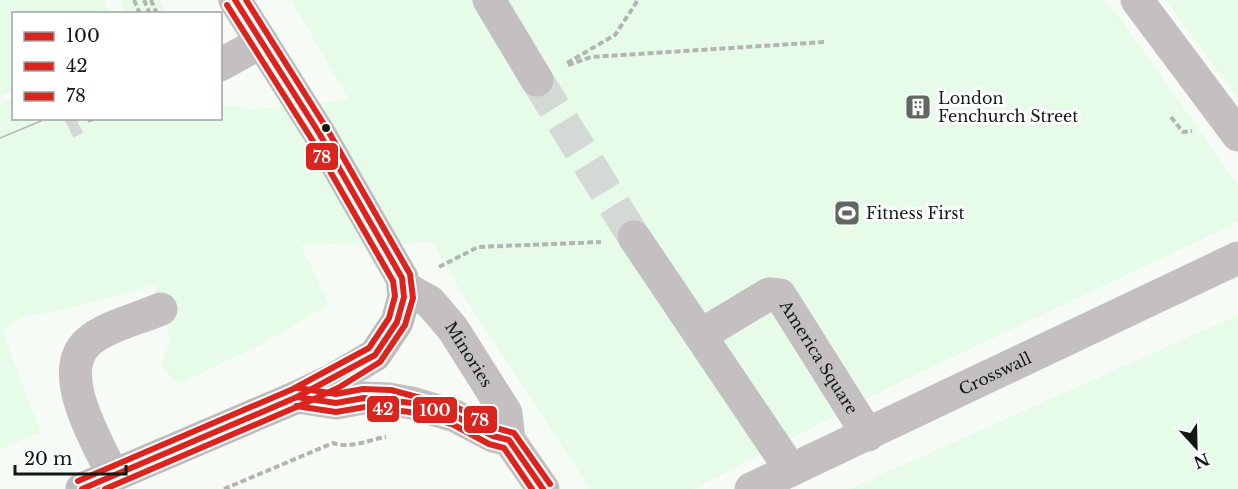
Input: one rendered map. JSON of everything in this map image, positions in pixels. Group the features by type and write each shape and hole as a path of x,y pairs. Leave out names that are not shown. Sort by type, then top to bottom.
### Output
{"highway":[{"path":"82,489 297,397 333,380 375,355 397,322 418,280 402,278 320,133 262,42 241,2"}],"street":[{"path":"489,0 546,75"},
{"path":"1137,0 1238,135"},
{"path":"222,64 262,42"},
{"path":"634,237 701,334 777,481"},
{"name":"Crosswall","path":"777,481 1238,258"},
{"name":"Minories","path":"418,280 429,302 453,329 506,413 509,440 543,489"},
{"name":"America Square","path":"701,334 770,294 780,295 868,435"},
{"path":"113,476 78,394 74,378 75,365 87,343 98,335 161,309"},
{"path":"297,397 336,403 364,399 389,399 412,403 455,416 493,436 509,440"}],"path":[{"path":"546,75 615,35 638,0"},
{"path":"546,75 591,57 824,42"},
{"path":"418,280 478,248 589,242"},
{"path":"224,489 333,443 344,447 366,440 395,437"}],"shaded area":[{"path":"0,0 104,0 109,12 12,12 12,90 0,96"},
{"path":"121,0 160,0 166,12 126,12"},
{"path":"291,0 1104,0 1123,22 1238,185 1238,222 894,385 694,489 590,489 461,292 432,242 301,245 329,304 261,345 178,384 162,367 170,337 154,285 67,309 23,317 2,331 41,432 0,450 0,104 12,98 12,120 222,120 222,105 253,109 349,100"},
{"path":"1165,0 1238,0 1238,99 1177,16"},
{"path":"1238,315 1238,489 849,489"}],"tunnel":[{"path":"537,80 634,237"},
{"path":"66,123 72,120"}],"tram line":[{"path":"0,138 41,121"}],"transit line":[{"name":"100","path":"82,489 297,397 375,355 397,322 404,297 402,278 319,133 235,0"},
{"name":"42","path":"105,489 338,388 380,362 405,325 413,298 410,274 327,129 246,0"},
{"name":"78","path":"78,481 293,389 369,348 389,318 395,296 393,281 311,138 227,5"},
{"name":"78","path":"298,388 336,394 363,389 391,390 458,408 496,428 514,433 550,484"},
{"name":"100","path":"297,397 336,403 364,398 412,403 455,416 493,436 509,440 543,489"},
{"name":"42","path":"296,406 336,412 365,407 410,412 452,424 489,444 504,448 532,489"}],"place":[{"name":"London Fenchurch Street","path":"918,107"},
{"name":"Fitness First","path":"847,213"}]}
